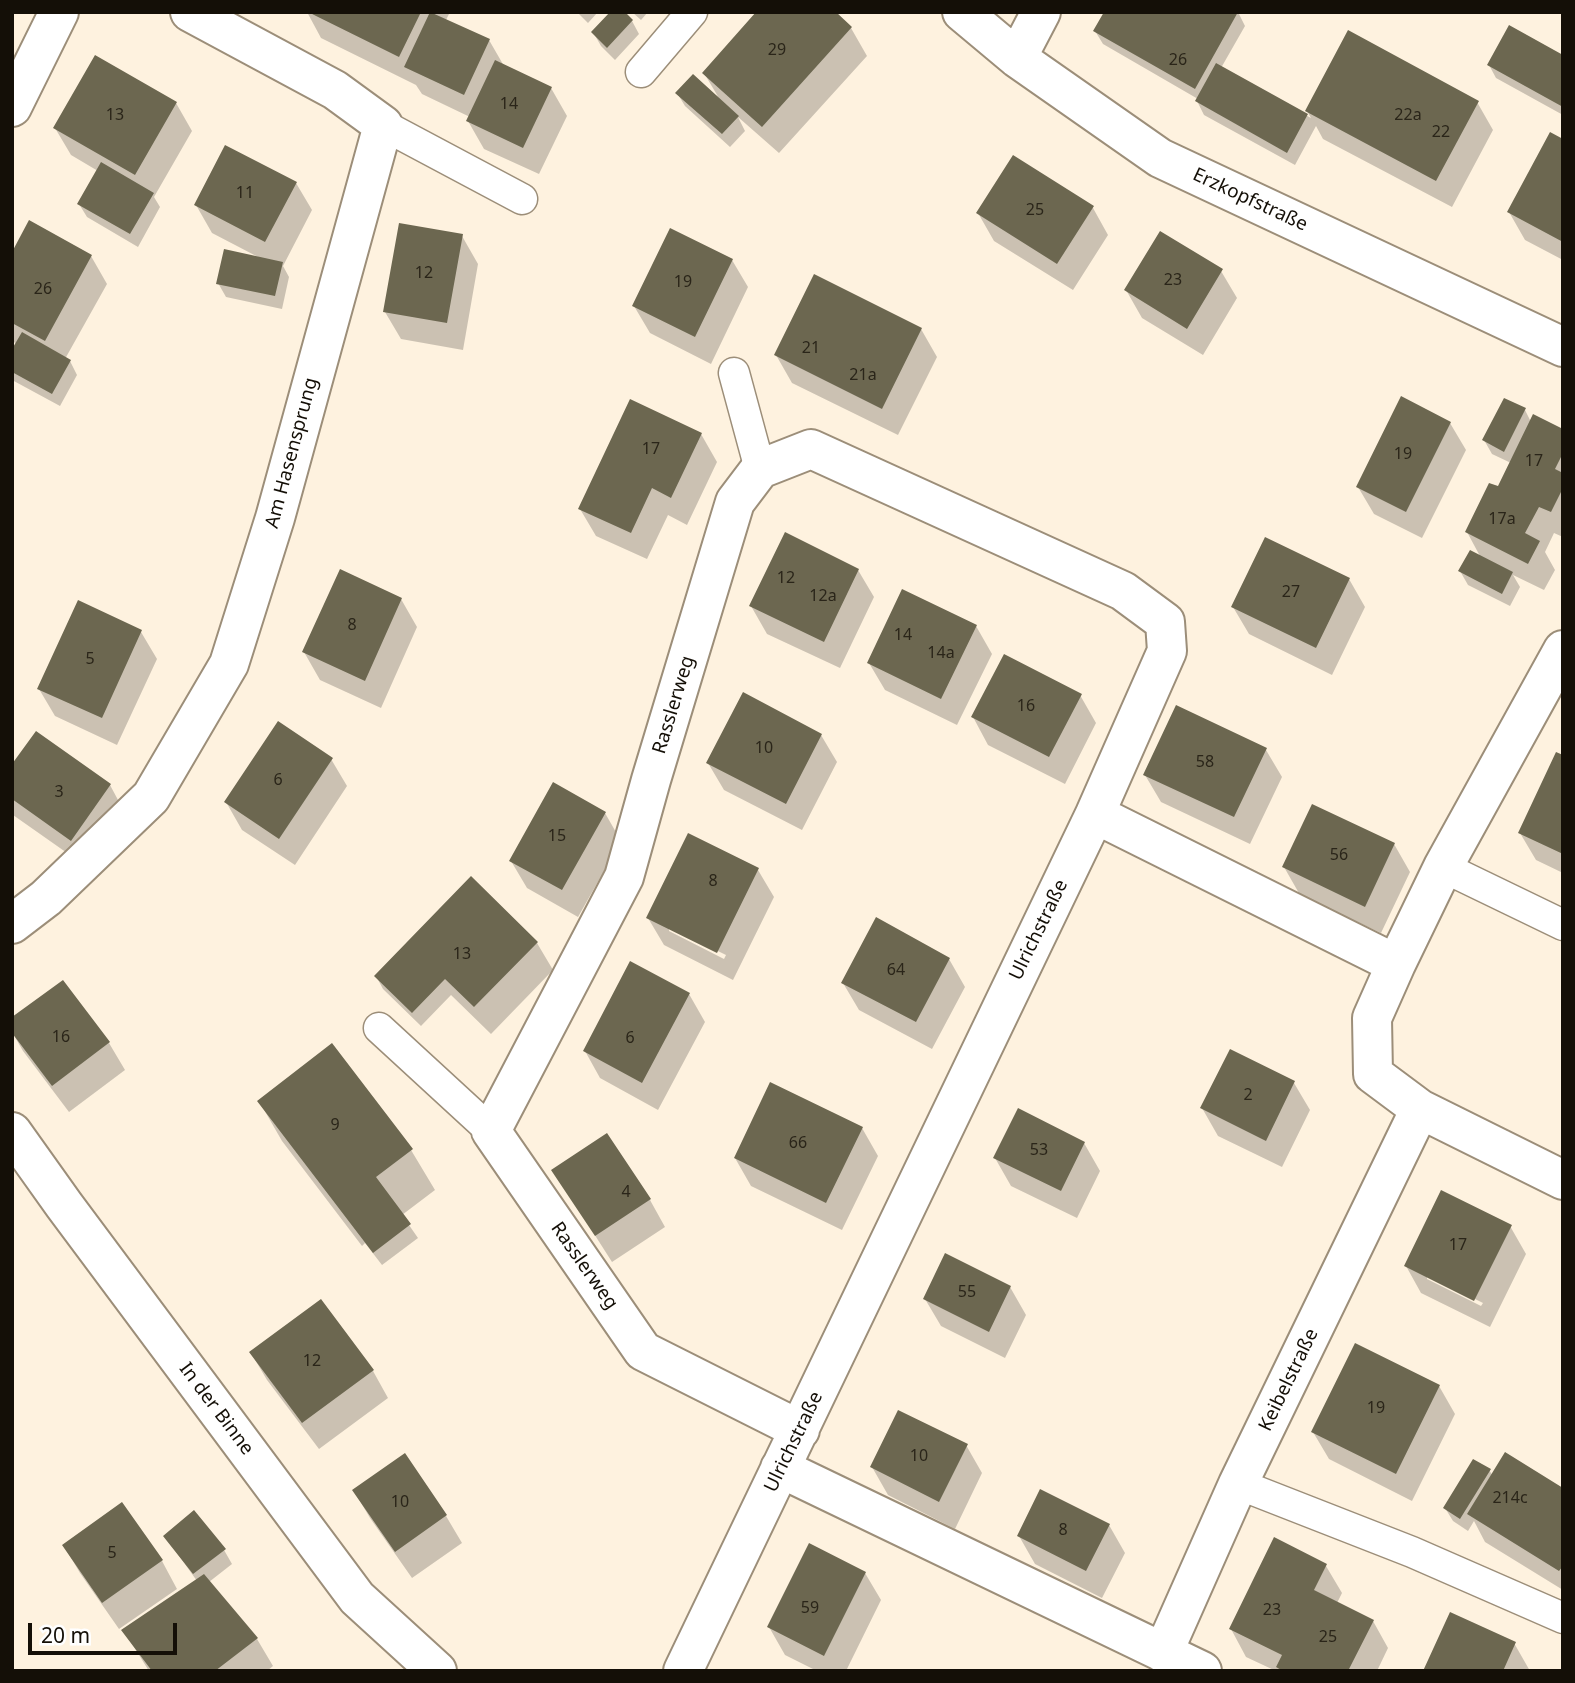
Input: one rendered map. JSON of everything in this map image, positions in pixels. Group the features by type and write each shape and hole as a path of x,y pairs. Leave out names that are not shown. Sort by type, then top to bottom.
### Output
{"street":[{"path":"12,107 59,12"},
{"path":"190,12 335,90 383,125"},
{"name":"Erzkopfstraße","path":"962,12 1017,58 1160,158 1563,347"},
{"path":"1017,58 1041,12"},
{"name":"Am Hasensprung","path":"12,924 46,898 150,797 229,664 275,518 383,125"},
{"path":"760,469 811,449 1123,591 1165,622 1167,651 1095,814 1396,964"},
{"name":"Rasslerweg","path":"760,469 735,502 624,877 491,1131 643,1351 800,1430"},
{"path":"1563,650 1443,867 1372,1018 1373,1074 1420,1109 1563,1180"},
{"name":"Ulrichstraße","path":"683,1671 1095,814"},
{"name":"Keibelstraße","path":"1163,1653 1238,1484 1420,1109"},
{"name":"In der Binne","path":"12,1132 357,1598 438,1671"},
{"path":"780,1468 1202,1671"}],"lane":[{"path":"641,72 692,12"},
{"path":"383,125 522,199"},
{"path":"734,373 760,469"},
{"path":"1443,867 1563,925"},
{"path":"379,1028 491,1131"},
{"path":"1238,1484 1412,1552 1563,1618"}],"building":[{"path":"308,12 421,12 399,57"},
{"path":"430,12 490,39 464,95 404,67"},
{"path":"610,12 625,12 633,20 607,48 591,32"},
{"path":"756,12 836,12 852,27 762,127 702,73"},
{"path":"1104,12 1238,12 1195,89 1093,31"},
{"path":"1509,25 1563,55 1563,107 1487,65"},
{"path":"1348,30 1479,101 1436,181 1305,111"},
{"path":"95,55 177,102 135,175 53,128"},
{"path":"495,60 552,87 523,148 466,121"},
{"path":"1216,63 1308,114 1287,153 1195,101"},
{"path":"693,74 739,116 722,134 675,93"},
{"path":"1550,132 1563,139 1563,242 1507,212"},
{"path":"225,145 297,182 265,242 194,205"},
{"path":"1013,155 1094,206 1057,264 976,213"},
{"path":"101,162 154,193 130,234 77,204"},
{"path":"29,220 92,255 45,341 12,323 12,252"},
{"path":"399,223 463,234 447,323 383,312"},
{"path":"670,228 733,259 695,337 632,306"},
{"path":"1160,231 1223,269 1187,329 1124,290"},
{"path":"224,249 283,262 275,296 216,284"},
{"path":"814,274 922,328 882,409 774,355"},
{"path":"22,332 71,360 52,394 12,372 12,349"},
{"path":"1401,396 1451,422 1406,512 1356,487"},
{"path":"1504,398 1526,408 1504,452 1482,440"},
{"path":"630,399 702,433 671,498 652,488 631,533 578,509"},
{"path":"1533,414 1563,429 1563,453 1555,469 1563,473 1563,488 1551,512 1539,507 1525,533 1540,541 1528,564 1465,532 1489,483 1498,486"},
{"path":"785,532 859,569 824,642 749,606"},
{"path":"1265,537 1350,578 1316,648 1231,607"},
{"path":"1470,550 1513,572 1502,594 1458,571"},
{"path":"340,569 402,598 365,681 302,652"},
{"path":"902,589 977,625 941,699 867,663"},
{"path":"78,600 142,630 102,718 37,689"},
{"path":"1004,654 1082,694 1049,757 971,717"},
{"path":"743,692 822,734 786,804 706,763"},
{"path":"1176,705 1267,748 1234,817 1143,775"},
{"path":"278,721 333,758 279,839 224,802"},
{"path":"36,731 111,784 71,841 12,799 12,764"},
{"path":"1556,752 1563,755 1563,854 1518,833"},
{"path":"553,782 606,812 562,890 509,861"},
{"path":"1312,804 1395,843 1365,907 1282,867"},
{"path":"688,833 759,868 717,953 646,918"},
{"path":"471,876 538,942 474,1007 445,979 412,1013 374,976"},
{"path":"876,917 950,958 916,1022 841,983"},
{"path":"630,961 690,993 642,1083 583,1051"},
{"path":"63,980 110,1042 52,1086 12,1033 12,1017"},
{"path":"332,1043 413,1149 376,1177 411,1224 373,1253 257,1101"},
{"path":"1230,1049 1295,1081 1266,1141 1200,1108"},
{"path":"770,1082 863,1127 826,1203 734,1158"},
{"path":"1018,1108 1085,1142 1061,1191 993,1158"},
{"path":"607,1133 651,1199 595,1236 551,1170"},
{"path":"1441,1190 1512,1225 1474,1301 1404,1266"},
{"path":"945,1253 1011,1286 989,1332 923,1299"},
{"path":"321,1299 374,1370 302,1423 249,1352"},
{"path":"1355,1343 1440,1385 1396,1474 1311,1432"},
{"path":"898,1410 968,1444 939,1502 870,1467"},
{"path":"1505,1452 1563,1488 1563,1566 1559,1571 1467,1514"},
{"path":"405,1453 447,1515 395,1552 352,1490"},
{"path":"1473,1459 1491,1469 1460,1519 1443,1508"},
{"path":"1040,1489 1110,1524 1086,1571 1017,1536"},
{"path":"122,1502 163,1560 102,1603 62,1545"},
{"path":"194,1510 226,1549 193,1574 163,1536"},
{"path":"1274,1537 1327,1564 1314,1590 1374,1620 1348,1671 1283,1671 1276,1667 1282,1655 1229,1629"},
{"path":"809,1543 866,1572 824,1656 767,1627"},
{"path":"204,1574 258,1638 215,1671 152,1671 121,1630"},
{"path":"1450,1612 1516,1642 1503,1671 1423,1671"}]}
